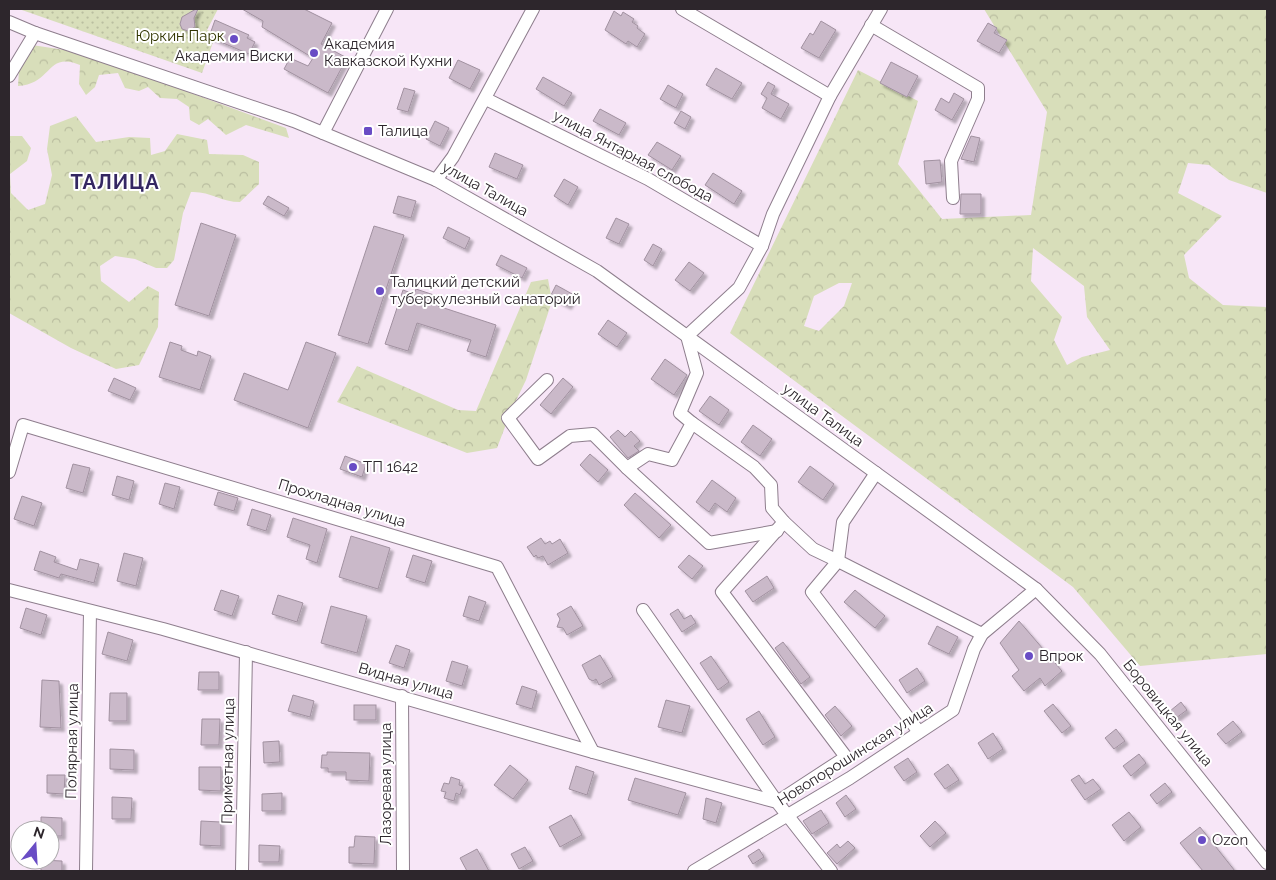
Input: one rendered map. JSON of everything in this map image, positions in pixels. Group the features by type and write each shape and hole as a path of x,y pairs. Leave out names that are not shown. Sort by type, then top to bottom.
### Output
{"street":[{"path":"323,133 387,9"},
{"path":"436,180 453,157 486,99 533,9"},
{"path":"682,9 830,96"},
{"path":"881,9 830,96 774,214 762,246 739,288 687,336 697,373 680,413 754,467 771,485 772,508 780,526 813,549 982,634"},
{"name":"улица Талица","path":"9,22 35,33 323,133 436,180 597,270 892,485"},
{"path":"871,25 978,88 978,99 951,161 954,198"},
{"path":"9,76 35,33"},
{"name":"улица Янтарная слобода","path":"486,99 648,179 762,246"},
{"path":"547,380 508,418 538,459 570,436 592,434 709,543 780,526"},
{"path":"627,468 648,454 672,460 692,423"},
{"name":"Прохладная улица","path":"9,472 23,425 497,567 593,752"},
{"path":"876,473 843,522 838,561 812,592 919,732"},
{"name":"Боровицкая улица","path":"892,485 1036,589 1100,654 1267,863"},
{"path":"777,802 846,757 722,592 780,526"},
{"name":"Новопорошинская улица","path":"694,871 788,815 953,710 974,649 982,634 1036,589"},
{"name":"Видная улица","path":"9,590 246,652 593,752 777,802"},
{"path":"643,610 777,802 831,871"},
{"name":"Полярная улица","path":"86,871 90,612"},
{"name":"Приметная улица","path":"242,871 246,652"},
{"name":"Лазоревая улица","path":"402,696 403,871"}],"green space":[{"name":"Юркин Парк","path":"19,9 218,9 207,30 216,34 202,73"},
{"path":"984,9 1267,9 1267,193 1229,180 1209,165 1188,163 1178,193 1222,216 1184,255 1189,278 1223,305 1267,307 1267,654 1140,666 1073,587 730,333 858,70 918,101 898,164 942,219 1031,215 1047,112","holes":["1033,248 1084,286 1087,317 1110,350 1082,357 1067,365 1054,340 1062,317 1031,281","839,283 852,283 844,306 819,331 804,326 814,296"]},
{"path":"32,45 65,50 123,68 286,128 289,138 246,125 226,135 208,119 199,125 190,120 189,107 177,99 160,98 148,87 139,91 125,88 118,73 99,75 95,87 86,95 79,84 80,65 69,62 61,62 38,80 18,86 19,70"},
{"path":"76,116 96,142 129,137 150,138 151,155 165,151 177,134 207,140 209,154 243,155 259,162 259,184 240,202 233,202 204,193 191,192 183,213 174,260 167,268 156,268 135,259 115,256 100,266 101,281 129,302 148,286 159,292 158,327 139,365 116,369 71,348 9,313 9,136 22,136 31,148 27,161 10,174 11,193 28,210 45,204 52,175 47,149 50,126"},
{"path":"548,279 552,301 526,380 511,411 497,448 467,453 337,402 357,366 458,410 476,411 531,282"}],"building":[{"path":"198,9 194,18 195,27 188,31 182,29 180,24 182,17"},
{"name":"Академия Кавказской Кухни","path":"242,9 304,9 332,23 321,44 347,58 328,93 284,69 290,58 308,66 313,58 262,27 263,21"},
{"path":"614,11 621,16 623,12 634,19 632,22 645,34 637,47 628,41 626,44 605,30"},
{"name":"Академия Виски","path":"215,20 249,35 247,38 255,42 249,54 209,37"},
{"path":"821,21 836,30 819,58 801,48 810,33 813,35"},
{"path":"988,23 997,28 994,33 1007,40 999,53 977,41"},
{"path":"458,60 480,70 470,89 449,78"},
{"path":"891,62 918,76 907,97 880,83"},
{"path":"716,68 742,83 732,99 706,85"},
{"path":"543,77 572,93 564,106 536,89"},
{"path":"768,82 775,86 771,94 789,104 781,119 762,108 767,98 761,94"},
{"path":"668,85 683,94 676,108 660,99"},
{"path":"404,88 415,91 408,112 397,109"},
{"path":"954,93 964,99 952,120 935,110 941,98 949,103"},
{"path":"600,109 626,123 619,135 593,121"},
{"path":"681,111 691,117 685,129 674,123"},
{"path":"435,121 449,128 440,146 426,139"},
{"path":"971,136 980,138 974,162 961,159"},
{"path":"657,142 681,156 672,170 648,155"},
{"path":"495,153 523,165 517,179 489,167"},
{"path":"940,160 942,182 926,184 924,161"},
{"path":"713,173 742,191 734,204 705,185"},
{"path":"564,179 578,187 568,205 554,196"},
{"path":"961,194 981,194 981,214 960,214"},
{"path":"268,196 289,208 284,216 263,204"},
{"path":"398,196 416,201 411,218 393,213"},
{"path":"616,218 629,224 619,244 606,238"},
{"path":"201,223 236,235 209,316 175,305"},
{"path":"374,226 404,235 368,344 338,335"},
{"path":"448,227 470,238 465,249 443,238"},
{"path":"653,244 662,249 653,266 644,260"},
{"path":"501,255 527,268 522,278 496,265"},
{"path":"689,262 704,273 690,291 675,280"},
{"path":"556,285 574,295 568,306 550,297"},
{"path":"416,289 440,297 438,306 496,325 486,357 467,351 471,340 417,323 408,351 385,344 403,290 414,294"},
{"path":"608,320 627,333 617,347 598,334"},
{"path":"170,342 182,346 181,350 197,356 198,351 211,356 200,390 159,377"},
{"path":"306,342 336,353 308,428 234,400 244,373 288,390"},
{"path":"665,359 687,375 674,395 651,379"},
{"path":"114,378 136,388 130,400 108,391"},
{"path":"563,378 573,387 551,414 540,405"},
{"path":"710,396 729,410 719,425 699,411"},
{"path":"753,425 772,439 760,456 741,442"},
{"path":"618,430 625,437 631,431 640,441 634,446 639,451 628,458 610,437"},
{"path":"590,454 608,470 598,482 580,465"},
{"name":"ТП 1642","path":"345,456 366,464 362,477 340,469"},
{"path":"73,464 90,468 83,493 66,488"},
{"path":"810,466 834,484 823,500 798,482"},
{"path":"117,476 134,481 129,500 112,495"},
{"path":"712,480 736,498 727,512 715,503 709,512 696,502"},
{"path":"165,483 180,487 174,509 159,504"},
{"path":"218,492 238,498 234,511 214,505"},
{"path":"635,493 671,525 659,538 624,505"},
{"path":"22,496 42,503 34,526 14,519"},
{"path":"252,509 271,515 266,531 247,525"},
{"path":"293,518 327,529 317,563 306,559 310,545 287,537"},
{"path":"351,536 390,548 378,589 339,577"},
{"path":"541,538 545,544 550,541 552,544 560,539 568,553 548,565 543,556 538,558 536,555 534,557 527,547"},
{"path":"40,551 56,557 54,562 77,570 80,559 99,564 94,583 61,574 59,578 34,570"},
{"path":"124,553 143,558 136,586 117,581"},
{"path":"413,555 432,561 425,583 406,577"},
{"path":"689,555 703,566 692,579 678,567"},
{"path":"767,576 774,588 753,602 745,591"},
{"path":"221,590 239,596 232,616 214,610"},
{"path":"855,590 885,616 875,628 844,602"},
{"path":"278,595 303,603 297,622 272,614"},
{"path":"469,596 486,602 479,621 463,616"},
{"path":"331,606 367,616 357,653 321,643"},
{"path":"571,606 583,626 567,635 563,628 557,627 560,619 557,614"},
{"path":"26,608 47,615 41,635 20,628"},
{"path":"678,609 684,619 691,615 696,623 682,632 670,614"},
{"name":"Впрок","path":"1019,621 1062,671 1045,686 1040,678 1024,691 1012,676 1019,670 1000,643"},
{"path":"937,626 958,637 949,654 928,644"},
{"path":"108,632 133,640 127,661 102,654"},
{"path":"783,642 810,677 801,684 775,648"},
{"path":"396,645 410,650 404,668 389,663"},
{"path":"600,655 613,677 599,685 596,679 593,681 589,679 582,665"},
{"path":"711,656 729,682 718,690 700,663"},
{"path":"452,661 468,666 462,686 446,681"},
{"path":"917,668 925,681 907,693 899,680"},
{"path":"199,672 219,672 219,690 198,690"},
{"path":"42,680 59,681 61,728 40,727"},
{"path":"522,686 537,691 532,709 516,704"},
{"path":"110,693 127,693 127,721 109,721"},
{"path":"293,695 314,701 310,717 288,711"},
{"path":"666,700 690,706 682,733 658,727"},
{"path":"1181,702 1187,710 1176,718 1170,711"},
{"path":"1053,704 1071,726 1062,733 1044,711"},
{"path":"354,705 376,705 376,720 354,720"},
{"path":"835,706 852,726 841,736 825,715"},
{"path":"759,711 775,737 763,745 746,719"},
{"path":"202,719 220,719 219,745 201,745"},
{"path":"1233,721 1242,732 1226,744 1217,734"},
{"path":"1116,729 1125,741 1114,749 1105,738"},
{"path":"993,733 1003,749 988,759 978,743"},
{"path":"279,741 280,762 264,763 263,742"},
{"path":"110,749 134,750 134,770 110,769"},
{"path":"327,752 370,753 369,781 346,780 346,772 328,772 328,768 321,768 322,755 327,755"},
{"path":"1139,754 1146,763 1131,776 1123,766"},
{"path":"908,758 917,772 904,781 894,767"},
{"path":"948,764 959,780 945,789 934,774"},
{"path":"510,765 528,780 513,799 494,785"},
{"path":"576,766 594,772 587,795 569,789"},
{"path":"199,767 221,767 221,791 199,790"},
{"path":"47,775 65,775 64,794 47,793"},
{"path":"1079,775 1085,784 1093,779 1101,789 1085,800 1071,780"},
{"path":"451,777 460,780 459,785 463,786 460,795 456,793 454,801 444,798 446,792 441,791 444,783 449,784"},
{"path":"635,778 686,793 678,815 628,800"},
{"path":"1165,783 1172,792 1157,804 1150,795"},
{"path":"282,793 282,811 262,811 262,794"},
{"path":"846,795 856,809 845,817 836,803"},
{"path":"112,797 132,798 131,819 112,819"},
{"path":"706,798 722,803 716,823 703,819"},
{"path":"821,810 829,823 812,834 803,821"},
{"path":"1129,812 1141,827 1124,841 1112,825"},
{"path":"571,815 582,835 560,847 549,827"},
{"path":"41,817 62,818 62,836 60,836 60,820 41,820"},
{"path":"201,821 221,822 221,846 200,845"},
{"path":"935,821 946,833 930,847 920,836"},
{"path":"1200,827 1235,871 1203,871 1180,843"},
{"path":"355,836 375,837 374,864 349,863 349,847 354,847"},
{"path":"848,841 855,848 837,864 827,853 837,844 840,848"},
{"path":"259,845 280,846 279,862 259,862"},
{"path":"525,847 533,861 519,869 511,854"},
{"path":"477,849 489,871 467,871 460,858"},
{"path":"759,849 764,857 753,864 748,856"},
{"path":"60,861 62,861 62,871 41,871 60,870"}],"place":[{"name":"Академия Виски","path":"234,39"},
{"name":"Академия Кавказской Кухни","path":"314,53"},
{"name":"Талица","path":"368,131"},
{"name":"Талицкий детский туберкулезный санаторий","path":"380,291"},
{"name":"ТП 1642","path":"353,467"},
{"name":"Впрок","path":"1029,656"},
{"name":"Ozon","path":"1202,840"}],"district":[{"name":"ТАЛИЦА","path":"115,182"}]}
